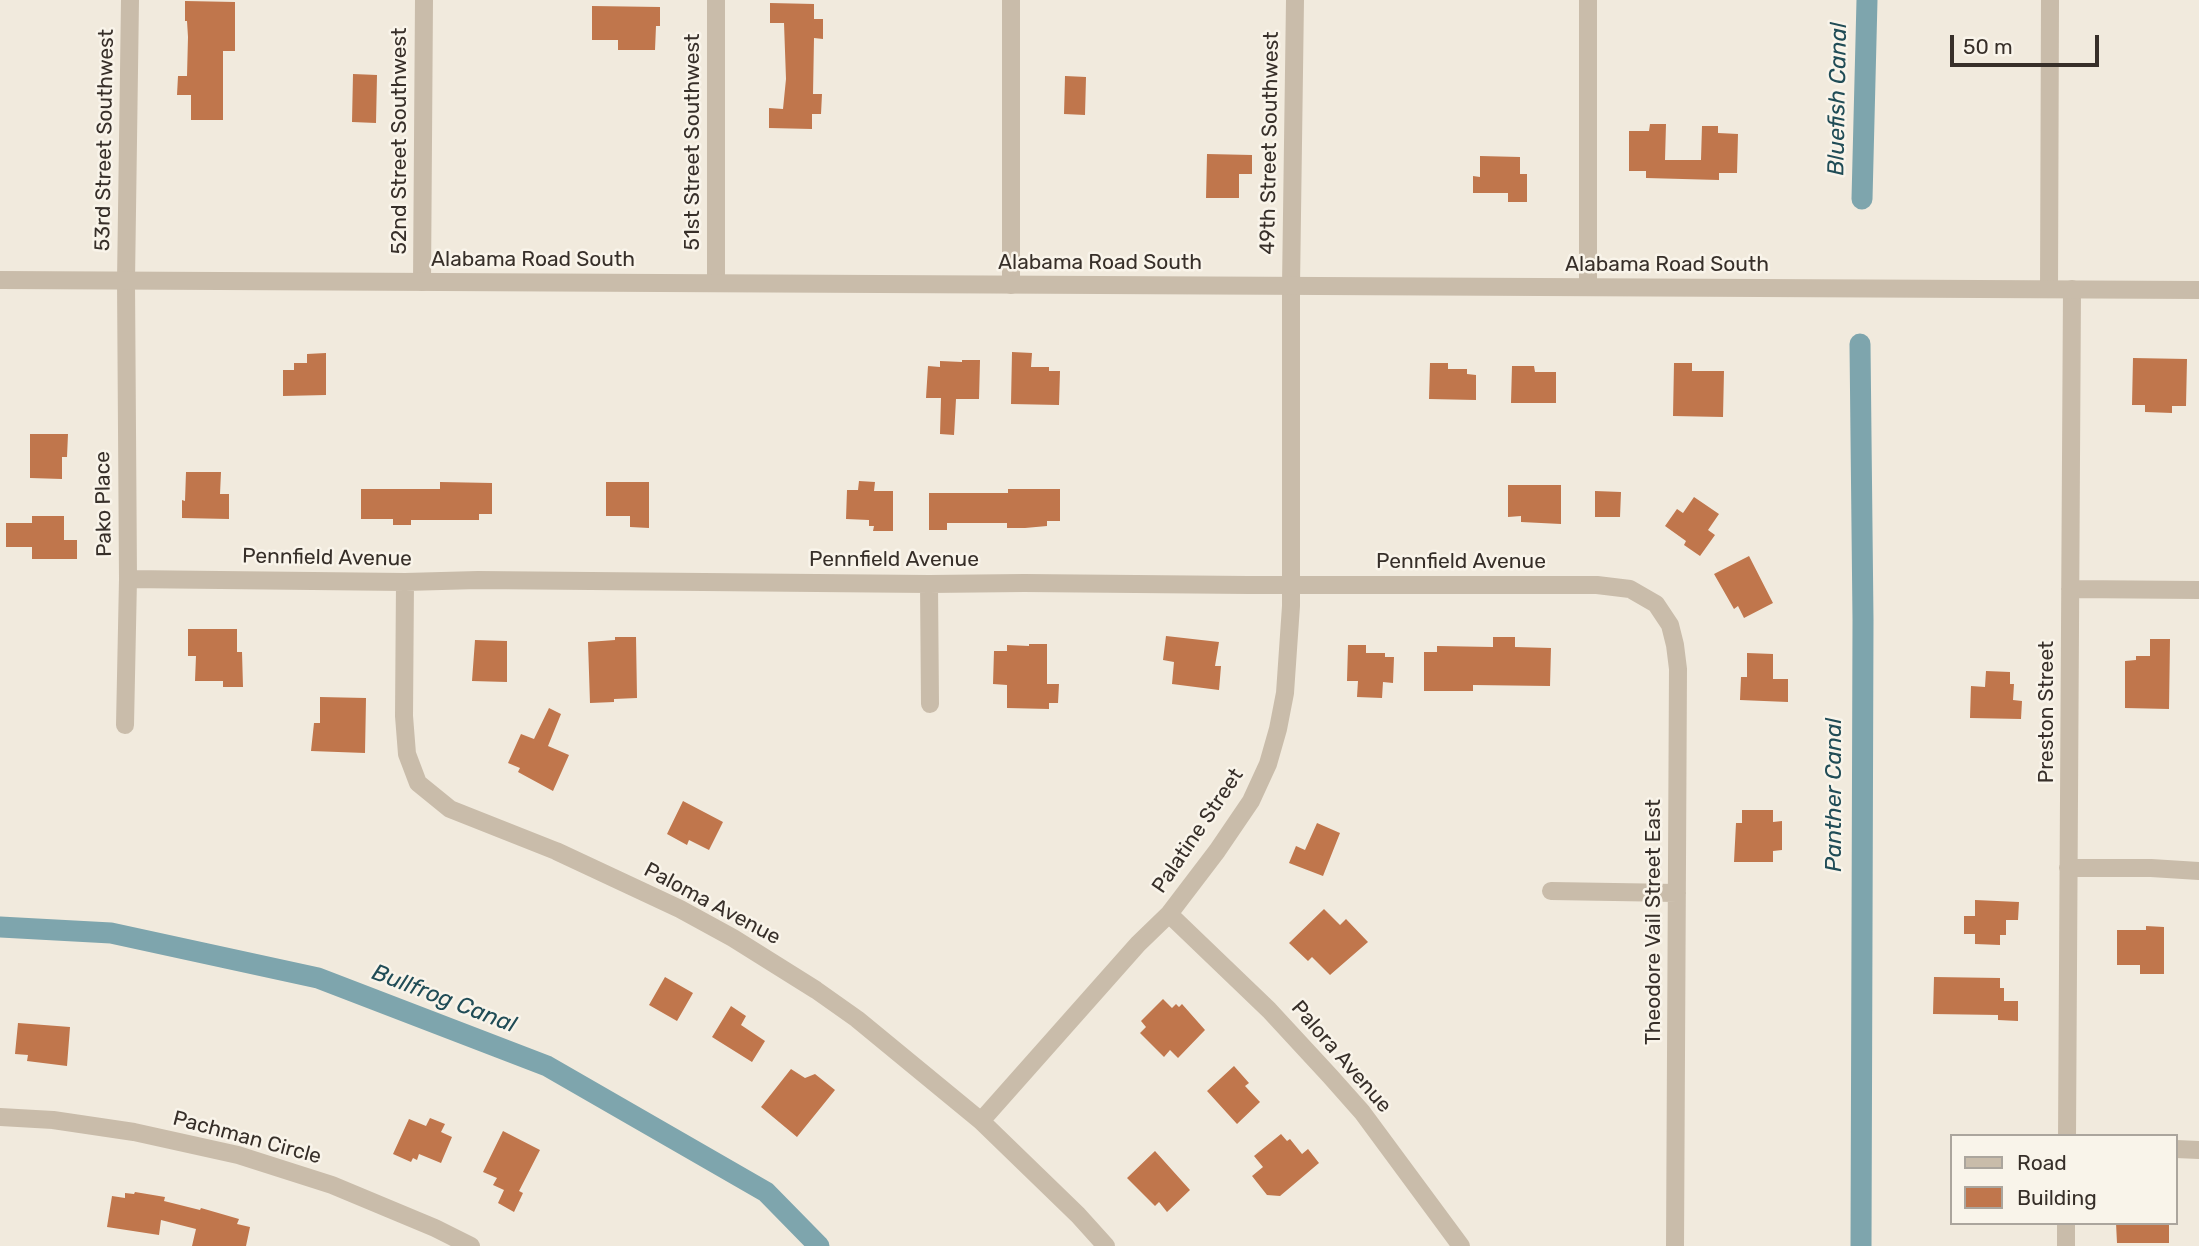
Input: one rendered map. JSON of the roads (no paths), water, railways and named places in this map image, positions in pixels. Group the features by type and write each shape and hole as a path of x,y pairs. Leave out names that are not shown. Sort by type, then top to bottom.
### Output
{"street":[{"name":"53rd Street Southwest","path":"126,281 130,0"},
{"name":"52nd Street Southwest","path":"422,282 424,0"},
{"name":"51st Street Southwest","path":"716,0 716,284"},
{"path":"1011,0 1011,285"},
{"name":"49th Street Southwest","path":"1291,286 1295,0"},
{"path":"1588,0 1588,288"},
{"path":"2049,289 2050,0"},
{"name":"Alabama Road South","path":"0,281 2199,290"},
{"name":"Pako Place","path":"125,726 128,579 126,281"},
{"name":"Palatine Street","path":"981,1121 1138,944 1169,914 1251,801 1268,764 1284,693 1290,618 1291,286"},
{"name":"Preston Street","path":"2067,1134 2072,289"},
{"name":"Pennfield Avenue","path":"128,579 929,584 1597,584 1630,589 1656,604"},
{"name":"Paloma Avenue","path":"405,582 404,716 407,754 418,783 450,809 568,857 680,909 755,951 816,990 981,1121 1078,1215 1106,1246"},
{"path":"929,584 930,704"},
{"path":"2070,589 2199,590"},
{"name":"Theodore Vail Street East","path":"1656,604 1670,625 1678,669 1675,1246"},
{"path":"2068,868 2199,871"},
{"path":"1552,891 1677,893"},
{"name":"Palora Avenue","path":"1169,914 1269,1010 1362,1112 1461,1246"},
{"name":"Pachman Circle","path":"0,1117 53,1120 134,1132 238,1155 332,1185 471,1246"},
{"path":"2178,1149 2199,1150"},
{"path":"2066,1225 2066,1246"}],"waterway":[{"name":"Bluefish Canal","path":"1862,199 1867,0"},
{"name":"Panther Canal","path":"1860,344 1863,620 1861,1246"},
{"name":"Bullfrog Canal","path":"0,927 111,933 318,978 547,1066 766,1192 819,1246"}]}
